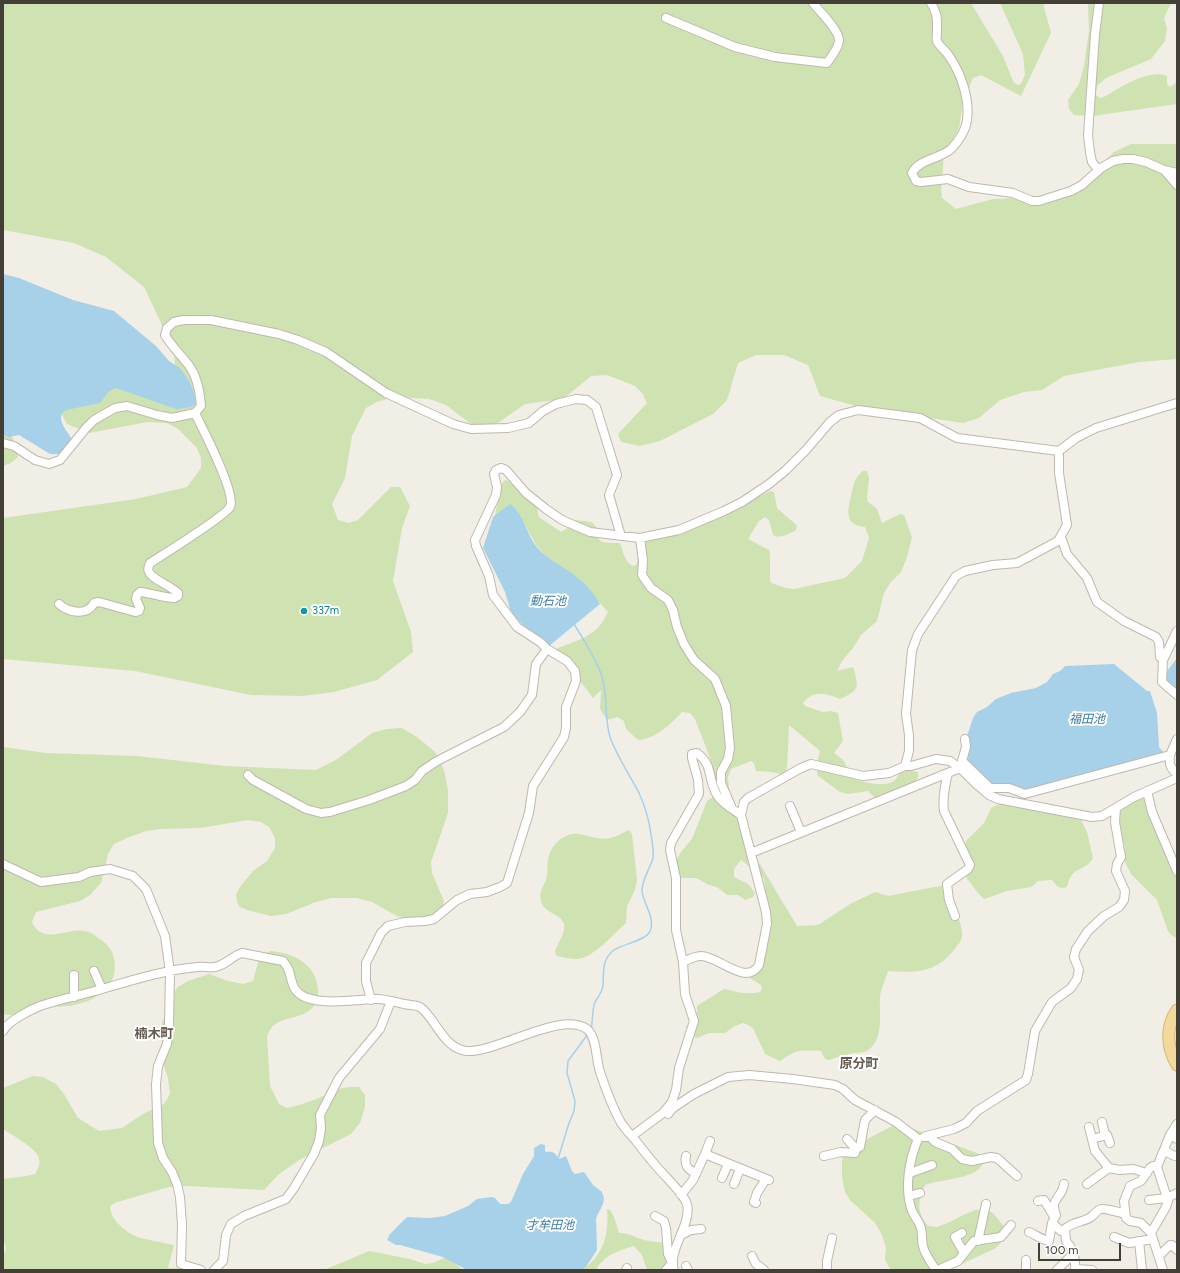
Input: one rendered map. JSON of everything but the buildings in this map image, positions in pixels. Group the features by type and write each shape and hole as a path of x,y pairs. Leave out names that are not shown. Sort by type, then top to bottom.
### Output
{"main road":[{"path":"1177,1010 1173,1016 1169,1030 1168,1042 1171,1054 1177,1065"}],"street":[{"path":"666,18 734,47 775,57 827,63 839,42 838,33 813,3"},
{"path":"931,3 937,13 937,42 949,56 960,75 966,97 968,120 965,129 950,149 942,155 914,168 912,173 916,181 921,182 948,179 969,187 1013,193 1032,201 1039,201 1071,191 1082,185 1101,168 1113,161 1122,159 1133,158 1164,170 1177,173"},
{"path":"1099,3 1095,34 1088,135 1092,162 1097,168 1101,168"},
{"path":"1164,170 1177,185"},
{"path":"3,443 14,446 35,460 48,464 60,460 94,420 115,408 127,406 172,418 195,413 201,406 195,378 190,368 170,344 165,335 167,328 174,322 184,320 211,320 279,334 298,340 326,352 386,392 453,424 471,429 508,428 529,423 543,411 556,404 576,398 587,400 596,407 617,475 609,495 621,536"},
{"path":"371,1000 366,974 366,963 381,933 388,926 405,922 425,921 434,918 457,900 470,894 487,892 500,888 507,883 529,813 534,786 564,737 566,728 566,707 576,681 575,671 567,660 546,649 540,642 517,628 493,595 489,576 476,546 475,540 496,495 497,487 494,474 496,470 501,468 506,470 526,493 562,520 590,532 640,538 679,530 742,502 785,471 803,454 830,422 839,415 849,411 858,410 920,418 957,438 1059,451 1076,438 1096,428 1177,402"},
{"path":"59,604 65,609 75,612 92,607 94,603 99,602 135,612 139,611 140,608 136,599 140,592 152,593 168,598 175,598 178,596 178,593 172,587 152,576 148,567 150,563 218,518 230,507 231,500 228,487 217,459 195,413"},
{"path":"905,766 909,751 909,735 906,714 912,650 918,634 956,576 965,571 993,565 1017,563 1058,541 1067,525 1059,473 1059,451"},
{"path":"1061,537 1067,554 1087,578 1096,602 1124,621 1156,637 1159,642 1160,657 1163,660"},
{"path":"640,538 643,561 642,574 651,588 668,600 673,610 676,627 684,644 694,660 715,679 726,706 730,748 728,758 721,772 721,783 731,808"},
{"path":"1177,631 1163,660 1162,682 1177,694"},
{"path":"248,775 253,780 306,809 321,813 330,812 369,800 406,786 422,771 437,761 504,727 520,712 532,695 536,664 546,649"},
{"path":"965,739 966,747 962,761 990,788 1009,788 1025,794 1170,756"},
{"path":"1177,739 1170,756 1171,768 1177,774"},
{"path":"632,1136 654,1121 672,1102 676,1090 679,1068 694,1021 685,994 683,962 676,930 676,878 670,850 671,843 699,794 698,780 692,754 697,753 704,758 709,766 712,785 718,797 742,815"},
{"path":"683,962 702,956 744,973 750,973 756,970 759,965 767,924 766,912 742,815 744,802 748,798 810,764 863,776 889,773 905,766 911,766 936,759 950,761 960,768 989,795 998,800 1092,817 1102,816 1147,791 1177,778"},
{"path":"751,853 960,768"},
{"path":"948,773 943,804 944,811 970,865 968,869 947,884 949,900 955,916"},
{"path":"1147,791 1152,812 1177,871"},
{"path":"790,806 801,832"},
{"path":"918,1139 954,1129 966,1123 977,1111 1026,1080 1035,1031 1052,1002 1071,988 1077,979 1079,970 1074,957 1076,949 1088,931 1104,916 1119,907 1124,900 1125,891 1116,871 1117,864 1121,857 1115,822 1116,808"},
{"path":"3,864 41,882 79,877 90,872 110,869 134,876 146,889 165,936 170,972 167,1044 158,1066 156,1084 158,1143 163,1158 172,1172 180,1197 182,1224 181,1264 201,1270"},
{"path":"3,1031 8,1025 40,1006 170,972 198,967 215,967 242,953 283,960 289,969 295,989 305,997 320,1001 337,1002 371,1000 391,1001 418,1006 425,1011 441,1035 456,1047 466,1051 485,1049 542,1028 572,1025 581,1027 590,1033 595,1047 596,1059 600,1072 621,1123 681,1194 687,1205 686,1220 673,1266 666,1270"},
{"path":"94,972 102,989"},
{"path":"74,975 74,997"},
{"path":"214,1270 223,1261 226,1235 231,1224 244,1216 286,1199 294,1188 314,1154 319,1141 321,1128 320,1114 339,1078 380,1029 391,1001"},
{"path":"654,1121 663,1119 673,1108 694,1094 728,1077 736,1075 749,1075 834,1085 843,1089 855,1100 896,1122 918,1139"},
{"path":"824,1156 841,1152 854,1153 856,1149 860,1147 865,1120 874,1110"},
{"path":"1102,1122 1105,1135 1107,1135 1110,1143"},
{"path":"1114,1237 1126,1243 1139,1241 1152,1236 1168,1201 1157,1167 1164,1151 1174,1137 1177,1124"},
{"path":"1089,1127 1095,1151 1109,1168 1120,1170 1133,1169 1147,1172"},
{"path":"1092,1139 1105,1135"},
{"path":"926,1136 930,1137 935,1142 952,1149 962,1159 972,1161 991,1157 997,1158 1017,1176"},
{"path":"847,1139 856,1149"},
{"path":"918,1139 911,1160 909,1196 912,1212 922,1231 922,1245 925,1255 937,1270 958,1261 974,1241 1001,1237 1011,1225"},
{"path":"681,1194 693,1180 710,1141"},
{"path":"1164,1151 1175,1156"},
{"path":"705,1154 768,1180 756,1193 754,1202 756,1203"},
{"path":"686,1156 686,1167 696,1174"},
{"path":"722,1178 728,1164"},
{"path":"910,1173 932,1165"},
{"path":"1157,1167 1153,1166 1150,1168 1141,1181 1130,1186 1124,1201 1126,1218 1130,1221 1141,1223 1152,1236 1163,1270"},
{"path":"1087,1184 1109,1168"},
{"path":"734,1184 740,1169"},
{"path":"1029,1232 1049,1241 1056,1215 1052,1207 1063,1191 1064,1184"},
{"path":"909,1196 920,1193"},
{"path":"1149,1200 1167,1198 1177,1193"},
{"path":"1038,1201 1044,1200 1061,1231 1065,1230"},
{"path":"978,1241 986,1204"},
{"path":"1065,1230 1070,1225 1090,1218 1100,1209 1104,1208 1113,1212 1122,1212 1125,1214"},
{"path":"655,1216 664,1221 668,1254 673,1266"},
{"path":"681,1235 691,1230 701,1229"},
{"path":"1065,1230 1066,1241 1074,1253 1076,1261 1075,1269 1092,1270"},
{"path":"962,1233 955,1237 964,1253"},
{"path":"827,1270 827,1261 832,1238"},
{"path":"1139,1241 1142,1270"},
{"path":"1159,1256 1172,1245 1177,1250"},
{"path":"1057,1270 1074,1253"},
{"path":"752,1256 756,1264 764,1270"},
{"path":"1026,1260 1026,1270"}],"green space":[{"path":"3,3 971,3 1003,56 1013,81 1017,85 1021,84 1025,75 1023,54 1000,3 1043,3 1051,33 1021,96 981,75 973,78 963,102 959,128 944,155 941,190 942,198 956,209 993,199 1020,198 1028,202 1051,202 1075,189 1114,152 1131,144 1177,144 1177,359 1139,362 1064,376 1042,390 1024,392 1000,400 979,418 963,423 863,408 820,396 808,365 784,355 756,355 738,363 727,400 713,414 660,441 640,446 621,442 618,434 647,403 643,394 635,386 607,375 591,376 563,399 525,404 495,425 479,430 446,405 429,399 394,397 377,402 366,408 352,436 345,478 332,504 338,520 349,523 358,520 391,487 400,487 410,506 402,528 393,581 411,632 413,652 377,680 334,692 302,696 251,695 135,671 3,659 3,518 136,499 187,487 201,468 201,458 197,448 178,429 167,423 148,422 89,433 67,424 54,400 176,371 173,348 144,287 106,257 74,243 3,230"},
{"path":"1088,3 1172,3 1164,19 1167,28 1165,41 1151,59 1106,78 1097,86 1096,95 1100,98 1104,97 1134,80 1160,74 1167,76 1167,84 1170,87 1177,82 1177,104 1092,116 1074,115 1069,109 1068,100 1079,84 1084,66 1089,30"},
{"path":"3,420 12,437 18,457 11,463 3,466"},
{"path":"863,471 867,471 869,478 868,502 877,509 882,523 900,514 904,515 912,537 907,557 901,572 890,583 884,593 877,621 861,635 853,648 842,661 837,671 853,667 857,684 854,690 840,699 825,694 816,694 803,703 805,706 823,712 831,711 838,713 843,741 834,753 846,764 847,774 851,777 863,782 878,784 891,783 904,768 918,772 918,778 914,782 876,799 868,791 848,794 840,792 817,775 817,762 820,751 789,725 787,768 784,775 772,772 756,771 754,763 751,761 731,769 728,777 730,801 739,813 752,857 758,861 797,926 818,925 850,904 875,892 888,896 945,885 962,930 962,937 953,951 939,964 932,968 907,972 888,971 880,995 879,1033 873,1046 868,1050 864,1052 847,1054 829,1060 825,1059 821,1051 799,1051 780,1061 765,1054 753,1028 743,1023 735,1026 725,1033 709,1033 697,1038 692,1036 697,1022 697,1006 700,1004 724,989 747,993 760,992 762,988 761,985 750,978 763,958 768,945 768,916 764,878 741,860 734,869 734,877 748,884 755,893 753,897 745,900 738,895 727,895 717,887 709,885 698,879 678,877 673,866 681,852 692,839 707,801 717,794 713,767 695,719 690,713 682,712 668,726 656,734 638,740 626,729 624,721 617,717 607,720 600,709 601,690 593,698 556,649 579,640 593,632 599,627 608,612 578,578 548,559 536,545 516,509 495,516 501,485 505,480 516,483 536,504 539,517 561,532 571,526 572,522 576,520 592,522 597,528 598,538 606,543 620,543 626,560 633,566 636,565 646,539 690,528 770,491 774,492 777,508 797,526 796,530 782,536 773,535 769,520 765,517 759,521 748,539 769,550 771,583 794,589 845,578 862,561 869,538 865,527 854,524 849,517 848,512 854,482"},
{"path":"402,728 417,737 435,752 444,770 448,790 448,813 431,862 432,873 444,901 442,909 427,919 412,922 397,916 372,902 357,898 331,898 316,902 286,914 271,916 247,910 240,907 237,902 236,895 240,887 253,871 267,861 275,848 275,838 269,827 261,822 248,820 200,828 160,829 146,831 114,844 108,854 101,883 90,895 80,901 36,912 32,922 36,929 42,933 56,934 79,930 86,931 90,932 105,943 112,952 115,963 111,982 106,990 98,996 79,1004 69,1006 44,1006 14,1015 3,1014 3,747 46,753 137,756 225,766 316,770 336,760 372,733 386,729"},
{"path":"1146,794 1169,864 1177,863 1177,938 1171,935 1168,931 1157,900 1131,874 1124,860 1125,847 1117,825 1117,817 1121,810 1140,796"},
{"path":"1006,802 1081,820 1087,832 1093,858 1089,863 1072,875 1067,887 1058,887 1052,880 1038,881 1031,887 1007,891 984,899 966,877 964,873 966,860 963,848 967,840 984,823 992,807"},
{"path":"629,830 632,834 637,880 635,890 627,906 626,923 596,951 589,955 576,959 557,956 555,952 563,935 564,924 559,917 543,906 540,897 546,878 549,856 555,844 561,839 572,834 606,839"},
{"path":"271,951 295,957 308,967 317,981 318,992 316,1003 307,1012 280,1021 270,1029 267,1037 270,1086 279,1104 287,1108 311,1101 339,1089 359,1087 365,1095 365,1107 360,1123 351,1134 301,1159 279,1174 264,1190 188,1186 169,1187 114,1203 110,1207 112,1215 121,1227 129,1233 142,1238 174,1245 168,1268 222,1270 3,1270 3,1256 6,1249 3,1237 3,1179 35,1174 39,1163 39,1158 32,1149 3,1129 3,1088 33,1076 43,1077 56,1084 64,1094 78,1118 99,1131 122,1128 143,1114 164,1104 170,1094 168,1078 163,1063 161,1026 171,996 178,987 188,981 209,974 228,981 243,984 253,981 259,959 262,955"},
{"path":"898,1123 987,1157 979,1169 975,1172 958,1178 925,1185 919,1206 921,1216 928,1226 937,1227 975,1210 984,1209 993,1213 1006,1229 1005,1238 996,1248 949,1270 891,1270 885,1260 886,1248 882,1235 875,1223 850,1200 845,1192 842,1177 842,1161 844,1153 850,1148"},
{"path":"607,1209 610,1210 614,1217 619,1233 648,1241 667,1243 670,1270 647,1270 642,1255 634,1246 607,1257 596,1270 583,1270 596,1257 604,1243 607,1227"},
{"path":"369,1251 410,1259 425,1264 448,1258 463,1270 324,1270"}],"water":[{"path":"3,274 19,278 73,300 114,311 156,346 169,361 180,368 190,382 195,397 195,405 176,409 116,388 108,392 100,403 66,410 63,413 61,420 72,439 61,454 50,454 19,435 9,437 3,435"},
{"name":"動石池","path":"510,504 519,513 536,546 551,560 581,580 596,597 600,604 549,646 527,630 511,612 505,592 483,548 493,517"},
{"path":"1177,658 1177,691 1164,680 1164,675"},
{"name":"福田池","path":"1114,664 1147,691 1150,691 1157,713 1159,747 1166,755 1025,792 990,787 965,761 970,749 967,736 973,718 977,712 987,707 996,699 1011,693 1036,688 1047,682 1053,674 1060,671 1065,666"},
{"name":"才牟田池","path":"541,1144 545,1145 546,1152 554,1153 559,1159 566,1156 572,1171 575,1174 584,1172 593,1185 602,1192 604,1198 603,1204 596,1218 597,1250 586,1267 582,1270 467,1270 443,1257 396,1245 387,1240 390,1234 407,1217 430,1218 445,1216 468,1206 477,1199 492,1197 495,1198 500,1204 508,1204 511,1202 523,1174 534,1156 534,1148"}],"waterway":[{"path":"574,624 600,670 604,684 607,722 610,737 616,752 643,803 649,824 653,852 652,862 644,879 642,888 643,897 651,918 651,928 646,936 614,950 607,958 604,966 603,986 594,1005 591,1029"},
{"path":"558,1159 574,1111 575,1101 567,1073 568,1061 588,1034"}],"place":[{"name":"337m","path":"304,611"}],"district":[{"name":"楠木町","path":"154,1034"},
{"name":"原分町","path":"859,1064"}]}
